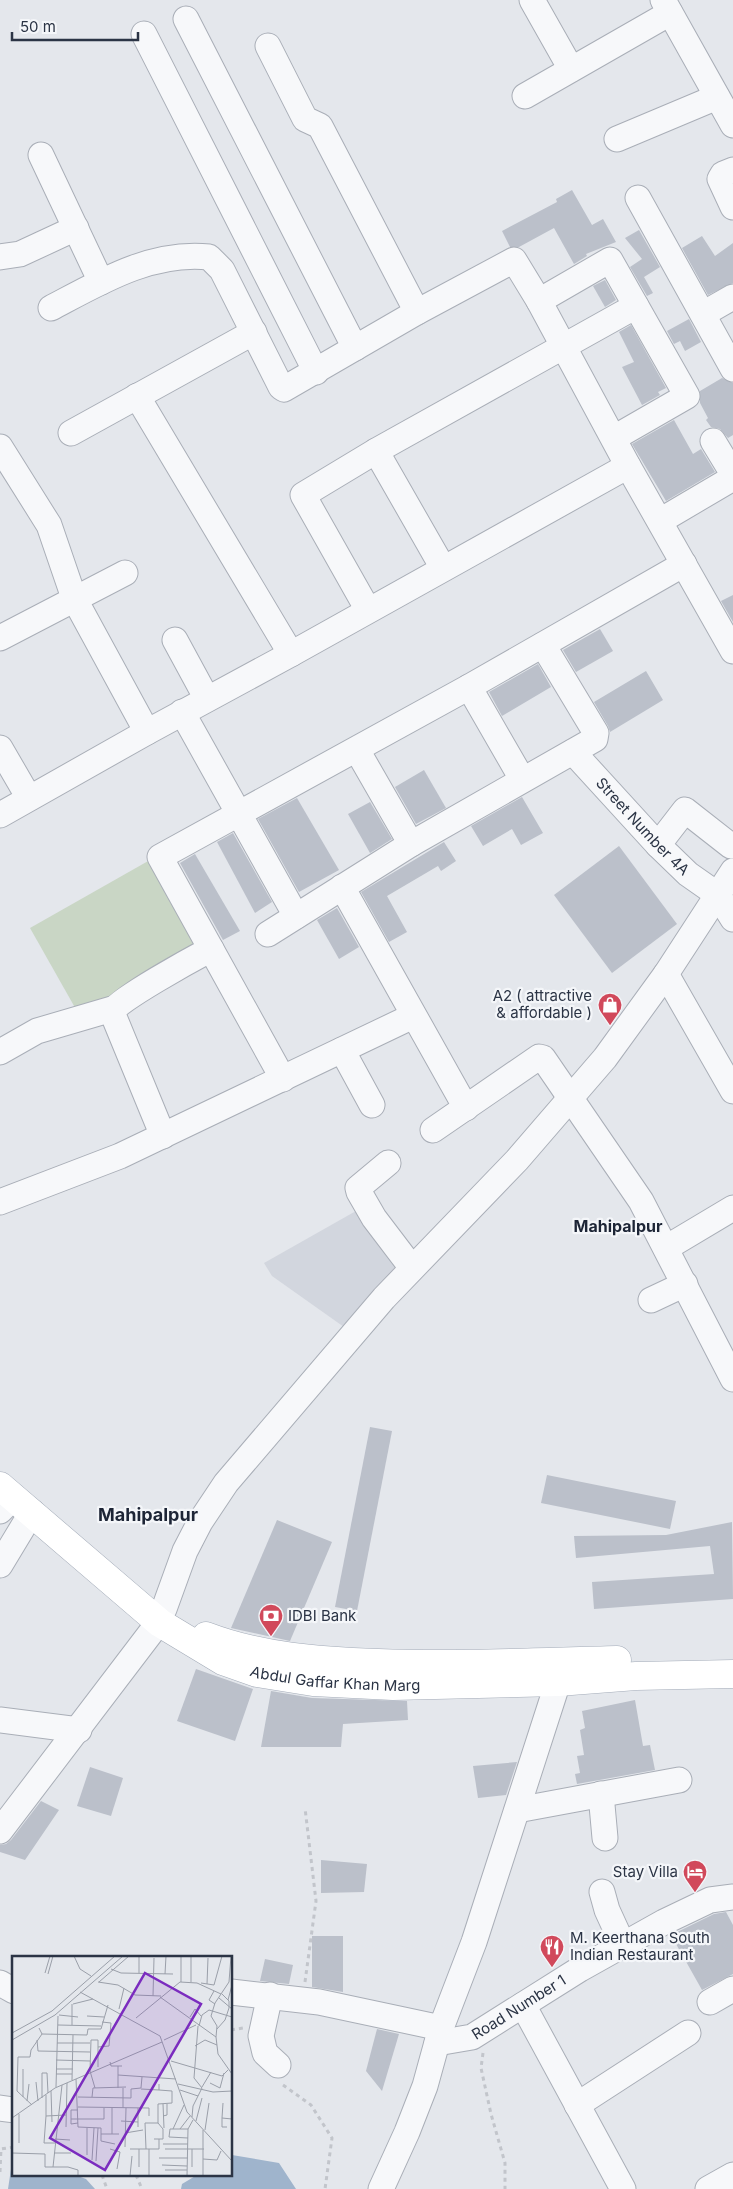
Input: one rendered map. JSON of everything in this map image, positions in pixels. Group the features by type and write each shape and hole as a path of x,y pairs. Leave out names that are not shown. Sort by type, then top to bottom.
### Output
{"main road":[{"name":"Abdul Gaffar Khan Marg","path":"0,1472 161,1616 182,1623 220,1641 258,1652 300,1658 439,1665 733,1658"},
{"name":"Abdul Gaffar Khan Marg","path":"12,1502 223,1661 257,1673 287,1679 393,1686 558,1682 636,1676 733,1674"}],"street":[{"path":"532,0 571,69"},
{"path":"525,96 571,69 666,6 733,124"},
{"path":"186,19 355,348"},
{"path":"144,34 316,372"},
{"path":"268,46 305,119 320,126 417,312"},
{"path":"617,139 717,97"},
{"path":"41,155 101,282"},
{"path":"733,170 723,174 720,179 733,207"},
{"path":"638,198 733,369"},
{"path":"0,257 20,254 76,228"},
{"path":"51,308 119,273 158,260 177,257 209,257 222,270 283,389 316,372 417,312 514,260 565,347 628,466 733,651"},
{"path":"539,301 610,260 687,396 614,438"},
{"path":"703,314 733,297"},
{"path":"368,610 303,496 376,451 636,306"},
{"path":"71,433 254,332"},
{"path":"137,396 291,654"},
{"path":"714,441 733,474"},
{"path":"0,447 8,477 49,525 74,598 147,732"},
{"path":"376,451 443,568"},
{"path":"0,815 182,712 291,654 628,466"},
{"path":"660,522 733,478"},
{"path":"283,1079 160,857 469,688 684,564"},
{"path":"0,638 125,573"},
{"path":"175,640 207,699"},
{"path":"268,934 411,844 595,739 597,735 543,645"},
{"path":"469,688 522,779"},
{"path":"182,712 296,916"},
{"path":"0,748 28,798"},
{"path":"357,750 411,844"},
{"name":"Street Number 4A","path":"573,752 658,845 688,874 718,895"},
{"path":"658,845 685,810 732,846"},
{"path":"0,1831 79,1730 161,1616 185,1551 212,1502 332,1356 412,1268 517,1160 605,1058 666,974 733,871"},
{"path":"342,887 466,1108"},
{"path":"718,895 733,919"},
{"path":"0,1052 37,1031 112,1009 211,949"},
{"path":"666,974 733,1091"},
{"path":"112,1009 163,1136"},
{"path":"0,1202 120,1156 413,1016"},
{"path":"342,1050 372,1105"},
{"path":"433,1130 541,1056 641,1202 733,1379"},
{"path":"388,1163 358,1188 374,1218 412,1268"},
{"path":"666,1248 733,1208"},
{"path":"651,1300 685,1284"},
{"path":"0,1565 12,1502"},
{"path":"381,2189 417,2109 439,2036 474,1942 558,1682"},
{"path":"0,1720 79,1730"},
{"path":"517,1810 679,1780"},
{"path":"601,1794 605,1838"},
{"path":"602,1892 623,1945"},
{"name":"Road Number 1","path":"439,2036 462,2040 492,2025 580,1969 623,1945 710,1900 733,1897"},
{"path":"0,1983 12,1990"},
{"path":"710,2002 733,1989"},
{"path":"232,1992 270,1995 348,2007 439,2036"},
{"path":"270,1995 261,2036 265,2053 279,2074"},
{"path":"523,2005 623,2189"},
{"path":"577,2105 688,2033"},
{"path":"708,2189 733,2175"}],"path":[{"path":"302,2000 316,1901 305,1808"},
{"path":"492,2025 483,2053 481,2068 491,2114 505,2163 505,2189"},
{"path":"232,2030 247,2028"},
{"path":"279,2074 311,2105 332,2138 325,2189"},
{"path":"0,2172 1,2149 12,2146"},
{"path":"102,2176 107,2189"},
{"path":"136,2176 142,2189"}],"shaded area":[{"path":"363,1207 409,1268 344,1327 272,1276 264,1263"}],"green space":[{"path":"157,856 210,949 82,1020 30,928"}],"water":[{"path":"232,2155 279,2163 296,2189 181,2189 182,2184 195,2176 232,2176"},
{"path":"12,2169 12,2176 78,2176 86,2179 95,2189 8,2189"}],"building":[{"path":"572,190 592,225 603,219 616,242 586,254 587,256 574,264 554,228 519,247 510,247 502,231 557,202 556,199"},
{"path":"639,230 660,267 644,277 653,293 647,296 630,267 642,259 625,238"},
{"path":"702,236 715,256 733,243 733,283 708,295 682,248"},
{"path":"605,280 616,300 605,307 593,286"},
{"path":"689,319 701,342 685,351 680,341 674,344 667,331"},
{"path":"631,325 666,388 658,392 660,395 642,405 622,367 634,362 619,332"},
{"path":"722,378 733,383 733,435 728,438 720,429 711,427 706,420 708,418 700,403 700,391"},
{"path":"674,420 693,454 701,449 715,472 666,501 632,444"},
{"path":"733,595 733,622 721,601"},
{"path":"600,629 613,651 576,672 563,650"},
{"path":"538,664 551,687 502,716 489,692"},
{"path":"646,671 663,700 610,732 594,702"},
{"path":"424,770 446,808 416,824 395,787"},
{"path":"522,797 543,833 521,845 512,829 483,846 471,826"},
{"path":"297,798 339,870 299,892 258,819"},
{"path":"370,802 392,839 370,853 348,814"},
{"path":"233,833 272,902 255,913 217,842"},
{"path":"444,842 456,861 441,871 438,866 387,896 407,932 389,942 361,892"},
{"path":"619,846 677,924 612,973 554,895"},
{"path":"195,854 240,931 223,940 180,863"},
{"path":"337,908 359,947 339,959 317,920"},
{"path":"370,1427 392,1431 357,1611 335,1607"},
{"path":"547,1475 676,1501 670,1529 541,1503"},
{"path":"277,1520 332,1542 290,1641 231,1628"},
{"path":"732,1522 733,1599 594,1609 592,1582 714,1574 710,1546 576,1558 574,1536 666,1535"},
{"path":"196,1669 253,1689 235,1741 177,1721"},
{"path":"271,1691 312,1698 407,1701 408,1720 343,1724 341,1747 261,1747"},
{"path":"635,1700 643,1746 650,1745 655,1770 577,1784 575,1774 580,1773 577,1756 584,1755 580,1730 585,1728 582,1711"},
{"path":"517,1762 506,1795 478,1798 473,1766"},
{"path":"90,1767 123,1778 111,1816 77,1806"},
{"path":"41,1801 59,1810 25,1860 0,1852 0,1845 6,1844 11,1840"},
{"path":"321,1860 367,1864 364,1892 321,1893"},
{"path":"726,1912 733,1925 733,1974 702,1990 671,1935 714,1914"},
{"path":"312,1936 343,1936 343,1992 312,1987"},
{"path":"265,1959 293,1965 289,1984 260,1981"},
{"path":"377,2029 399,2034 382,2091 366,2071"}],"place":[{"name":"A2 ( attractive & affordable )","path":"610,1026"},
{"name":"IDBI Bank","path":"271,1637"},
{"name":"Stay Villa","path":"695,1893"},
{"name":"M. Keerthana South Indian Restaurant","path":"552,1968"}],"district":[{"name":"Mahipalpur","path":"618,1226"},
{"name":"Mahipalpur","path":"148,1515"}]}
